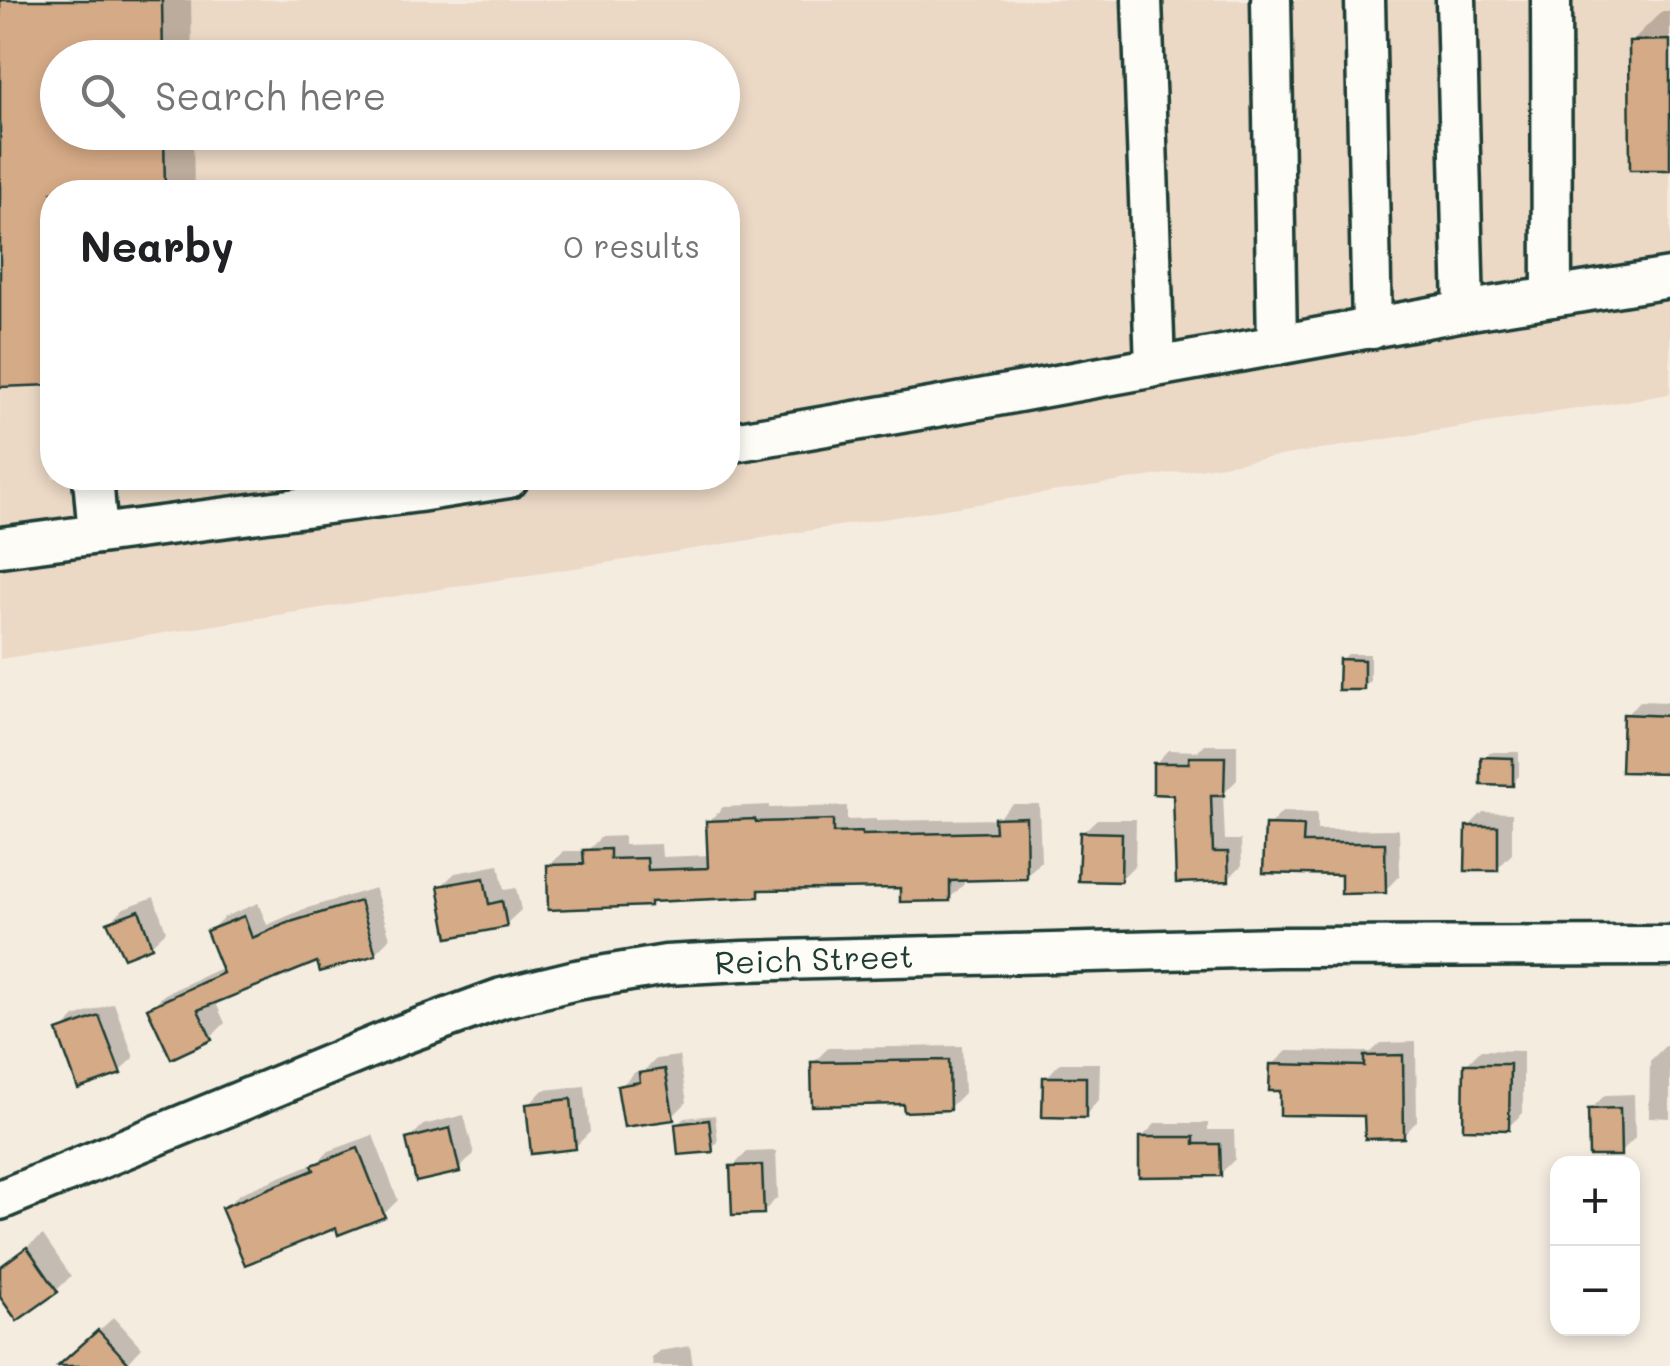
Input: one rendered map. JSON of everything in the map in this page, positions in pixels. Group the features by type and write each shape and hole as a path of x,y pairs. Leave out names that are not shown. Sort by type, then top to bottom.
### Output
{"street":[{"path":"1142,0 1155,366"},
{"path":"1270,0 1277,345"},
{"path":"1365,0 1372,328"},
{"path":"1456,0 1464,311"},
{"path":"1551,0 1552,298"},
{"path":"740,440 1670,278"},
{"path":"94,490 98,534"},
{"path":"5,536 98,534 431,490"},
{"name":"Reich Street","path":"0,1200 401,1034 502,998 576,980 666,965 1278,948 1670,946"}],"shaded area":[{"path":"0,0 1670,0 1670,394 0,659"}],"building":[{"path":"0,0 162,0 163,40 40,40 40,150 164,150 165,180 40,180 40,385 0,387"},
{"path":"1670,40 1670,170 1630,170 1629,41"},
{"path":"1339,659 1364,660 1364,690 1338,690"},
{"path":"1623,714 1670,716 1670,773 1621,772"},
{"path":"1189,757 1225,757 1224,796 1211,796 1213,852 1228,852 1229,881 1176,883 1173,795 1153,794 1153,763 1189,763"},
{"path":"1481,757 1513,758 1513,786 1481,785"},
{"path":"1026,817 1027,879 950,881 950,901 900,902 900,888 759,890 759,897 548,910 547,865 584,864 583,850 610,849 610,859 647,858 648,870 708,868 706,821 833,820 833,833 862,835 995,832 994,818"},
{"path":"1265,825 1304,826 1303,843 1385,843 1386,893 1341,894 1341,875 1263,873"},
{"path":"1466,826 1498,826 1498,871 1465,871"},
{"path":"1080,832 1122,833 1121,882 1078,881"},
{"path":"484,878 489,904 502,901 507,927 448,938 438,886"},
{"path":"360,901 376,955 320,972 317,962 198,1010 212,1040 171,1059 147,1008 223,973 206,931 244,916 252,938"},
{"path":"139,910 152,947 124,958 107,922"},
{"path":"99,1016 121,1074 78,1089 57,1031"},
{"path":"1403,1055 1404,1138 1365,1139 1364,1116 1280,1115 1280,1091 1269,1091 1270,1064 1364,1066 1364,1056"},
{"path":"949,1060 950,1110 904,1112 903,1104 812,1106 811,1062"},
{"path":"1464,1064 1510,1064 1509,1130 1463,1129"},
{"path":"665,1069 674,1120 624,1127 617,1086 640,1082 639,1073"},
{"path":"1043,1077 1086,1077 1086,1118 1042,1117"},
{"path":"571,1099 576,1149 531,1154 526,1104"},
{"path":"1620,1108 1621,1156 1589,1156 1588,1109"},
{"path":"709,1120 713,1152 678,1155 675,1124"},
{"path":"450,1128 460,1172 416,1182 406,1139"},
{"path":"1139,1137 1194,1137 1194,1144 1220,1144 1221,1176 1139,1177"},
{"path":"358,1148 385,1217 338,1235 336,1228 245,1265 221,1208"},
{"path":"762,1165 764,1214 732,1215 730,1166"},
{"path":"27,1247 58,1292 17,1321 0,1297 0,1267"},
{"path":"98,1330 131,1366 58,1366"}]}
